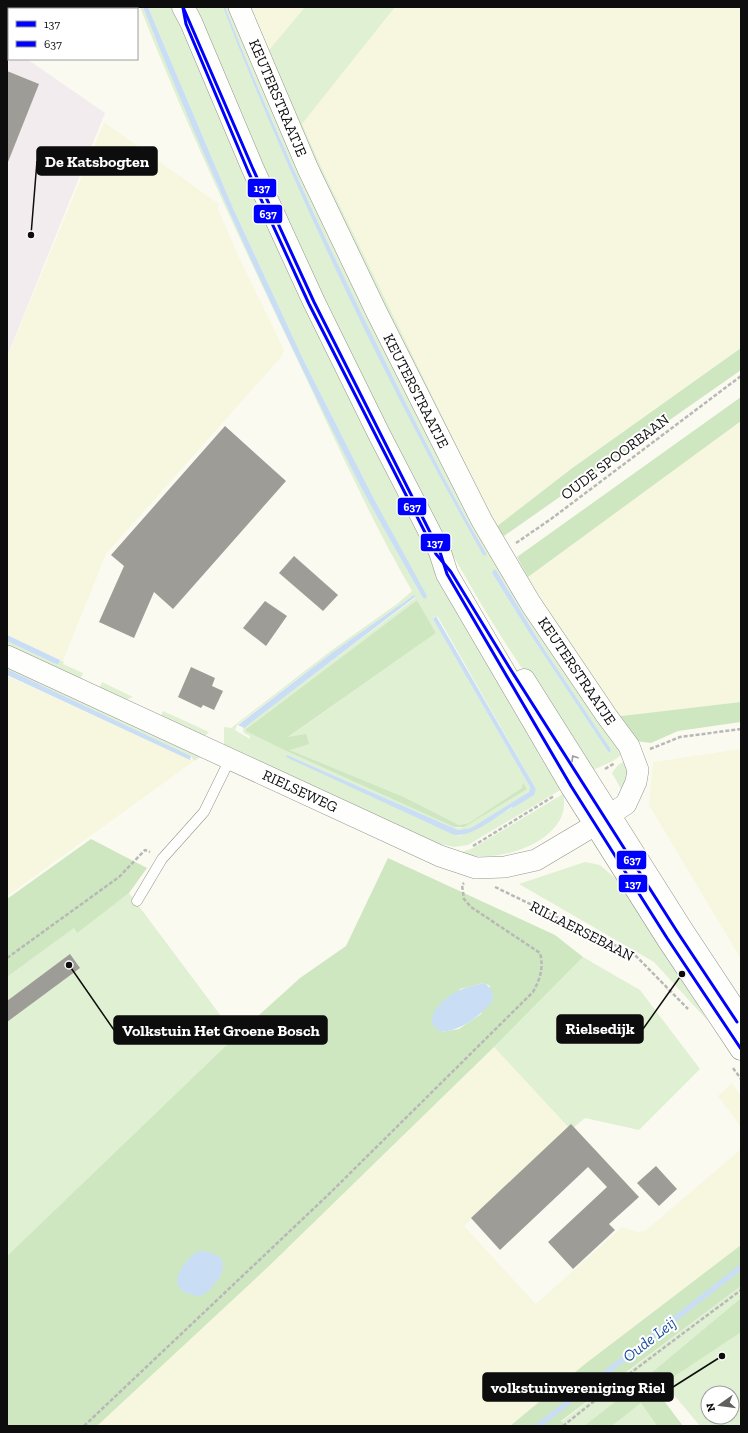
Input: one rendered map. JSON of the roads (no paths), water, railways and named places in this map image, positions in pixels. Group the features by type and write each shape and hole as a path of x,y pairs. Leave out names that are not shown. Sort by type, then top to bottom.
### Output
{"street":[{"name":"KEUTERSTRAATJE","path":"239,7 308,169 376,311 462,482 531,604 632,753 638,770 636,782 626,804 603,820"},
{"path":"187,12 253,169 314,302 379,434 440,552 455,569 578,782 741,1019"},
{"name":"RIELSEWEG","path":"7,656 440,856 476,868 505,868 536,860 603,820"},
{"path":"603,820 736,1058"}],"lane":[{"path":"137,901 162,859 204,812 230,759"}],"water":[{"path":"143,7 148,7 233,208 304,361 374,499 427,596 426,599 423,598 362,489 303,371 247,251 193,129"},
{"path":"223,7 225,7 283,146 347,283 425,441 486,553 486,556 483,555 446,489 376,354 343,286 280,147"},
{"path":"493,570 496,570 542,646 611,750 609,753 530,634 492,573"},
{"path":"414,595 415,597 244,728 238,725 333,652"},
{"path":"436,616 536,789 534,795 483,826 466,834 459,835 452,834 286,757 287,755 458,830 471,828 529,792 530,787 433,619"},
{"path":"7,635 60,660 58,665 7,641"},
{"path":"7,669 191,756 190,760 7,675"},
{"path":"484,983 492,990 493,1001 482,1012 470,1022 456,1029 441,1032 436,1029 432,1023 433,1016 438,1007 446,998 463,989"},
{"path":"198,1251 216,1255 222,1259 223,1266 218,1280 204,1294 196,1296 182,1290 178,1285 177,1279 187,1260"}],"waterway":[{"name":"Oude Leij","path":"538,1426 741,1267"}],"place":[{"name":"De Katsbogten","path":"31,235"},
{"name":"Volkstuin Het Groene Bosch","path":"69,965"},
{"name":"Rielsedijk","path":"682,974"},
{"name":"volkstuinvereniging Riel","path":"722,1356"}]}
